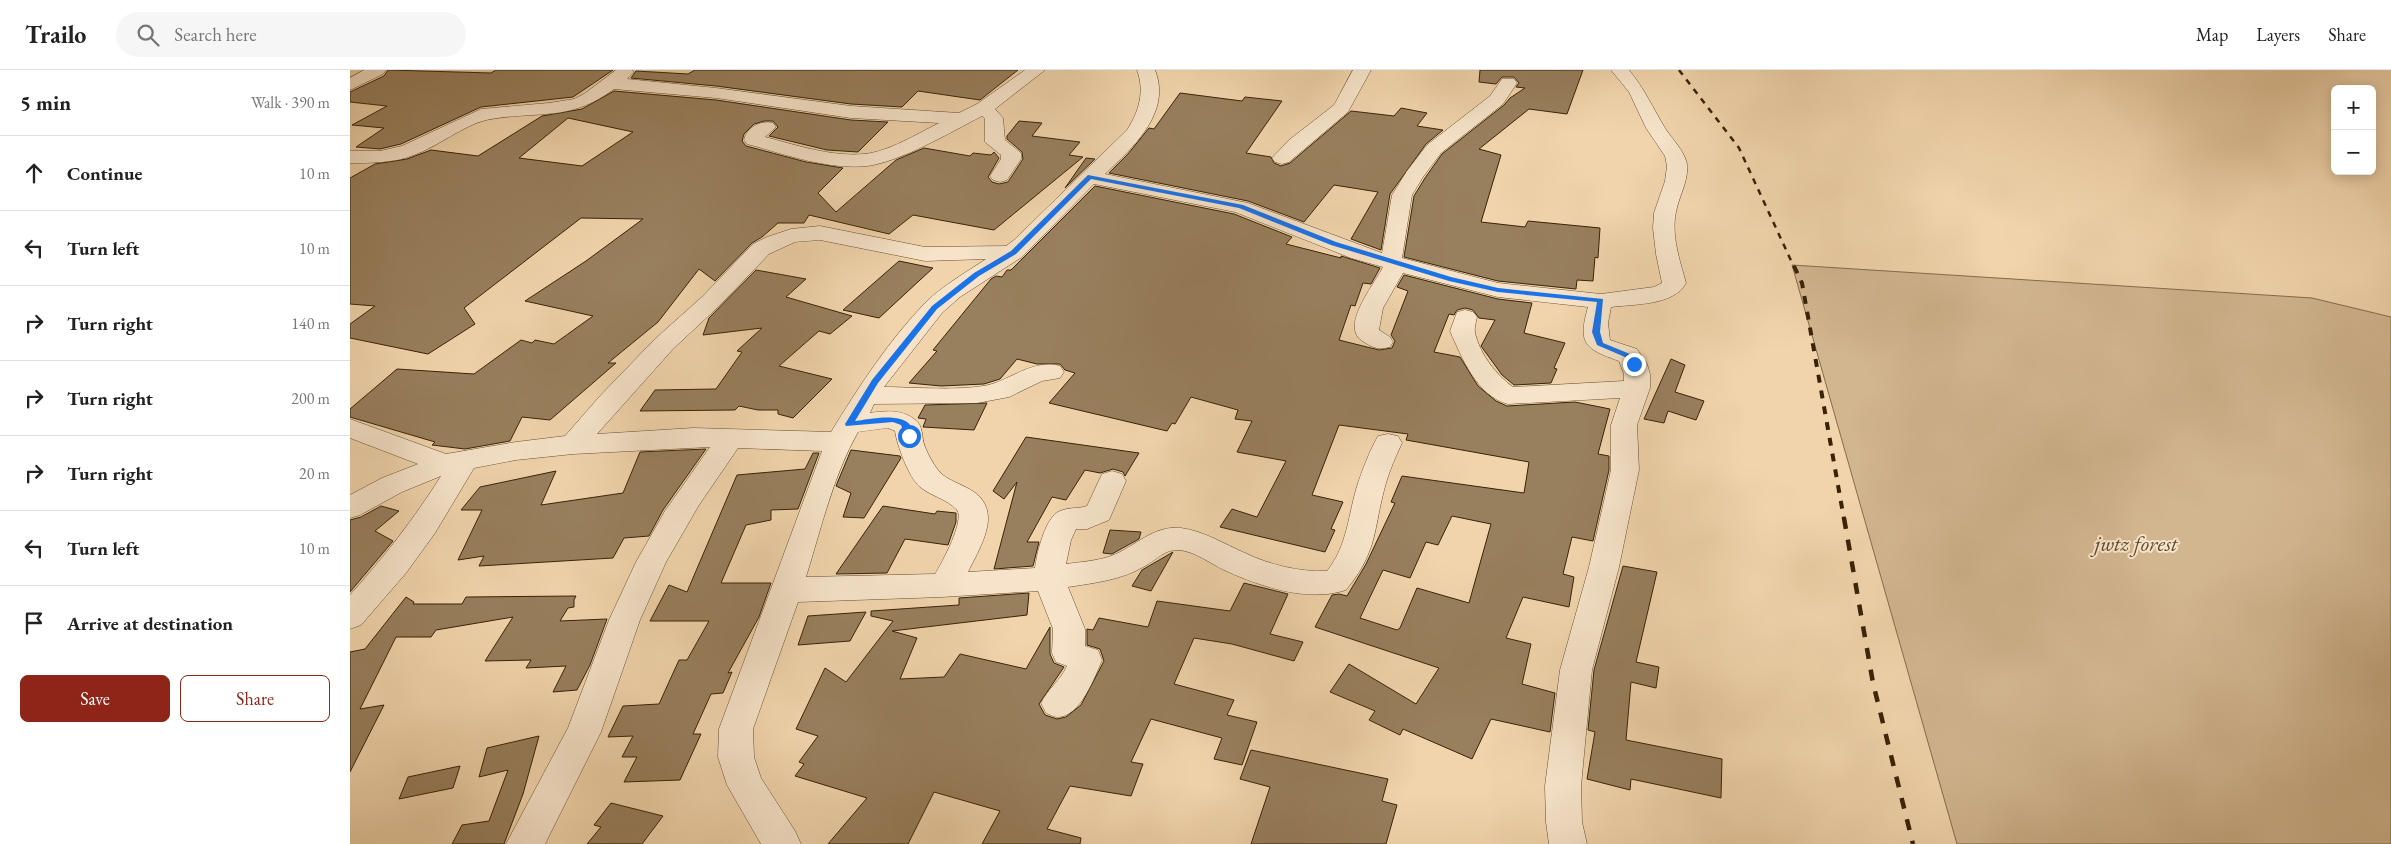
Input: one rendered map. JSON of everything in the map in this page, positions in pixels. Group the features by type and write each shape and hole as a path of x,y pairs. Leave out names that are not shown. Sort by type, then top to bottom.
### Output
{"street":[{"path":"350,85 377,70"},
{"path":"350,157 380,157 408,151 481,115 549,109 579,103 629,70"},
{"path":"766,127 755,135 754,140 812,155 868,160 908,146 984,108 1036,70"},
{"path":"782,844 745,785 736,758 736,729 818,495 844,433 880,374 934,308 977,275 1014,252 1128,141 1137,129 1152,96 1150,78 1146,70"},
{"path":"1282,158 1296,144 1341,108 1362,70"},
{"path":"1090,177 1241,207 1333,244 1393,263 1498,290 1601,300 1660,293 1672,287 1674,283 1664,228 1665,213 1675,181 1677,166 1671,148 1656,128 1637,90 1620,70"},
{"path":"610,83 716,93 845,112 961,119"},
{"path":"1381,342 1367,334 1365,327 1370,310 1393,263 1402,195 1434,148 1496,100 1508,83"},
{"path":"984,108 994,118 995,142 1011,153 1011,158 1000,176"},
{"path":"573,445 609,402 664,344 710,302 761,250 776,242 791,236 820,233 878,243 925,254 1014,252"},
{"path":"1568,844 1564,822 1563,786 1576,670 1604,567 1625,470 1624,426 1637,388 1638,374 1628,356 1600,345 1597,338 1601,300"},
{"path":"1464,317 1462,331 1474,358 1492,384 1508,396 1603,392 1637,388"},
{"path":"866,396 977,395 1000,391 1036,374 1051,372"},
{"path":"350,508 392,485 455,461 573,445 684,438 844,433 889,419 904,424 908,428 911,446 929,478 961,497 972,507 974,518 971,530 953,571 944,585"},
{"path":"350,428 455,461"},
{"path":"525,844 585,730 615,643 645,573 691,495 731,438"},
{"path":"785,590 944,585 1099,571 1134,558 1152,545 1174,539 1201,545 1234,561 1280,577 1322,584 1335,582 1350,564 1359,542 1372,483 1388,443"},
{"path":"350,616 395,565 425,525 455,461"},
{"path":"1058,704 1073,688 1086,660 1068,653 1069,627 1056,602 1049,577 1056,538 1064,523 1068,520 1087,518 1099,513 1112,481"}],"green space":[{"name":"jwtz forest","path":"1792,265 2312,298 2391,317 2391,844 1957,844"}],"building":[{"path":"388,70 491,73 496,70 613,70 573,97 481,107 401,144 380,149 356,147 384,128 352,125 387,106 350,102 350,92 384,76"},
{"path":"695,70 1018,70 980,100 918,91 902,107 851,104 716,86 631,78 636,71 688,74"},
{"path":"1480,70 1583,70 1567,114 1529,109 1479,149 1501,155 1481,222 1525,227 1528,221 1600,228 1598,258 1595,257 1593,281 1577,280 1576,289 1498,281 1404,257 1414,196 1442,154 1504,105 1510,98 1525,88 1516,87 1519,83 1514,77 1502,77 1496,84 1479,82"},
{"path":"614,91 716,100 851,120 888,122 858,152 827,150 769,136 778,127 773,121 754,124 744,134 742,141 746,146 806,162 843,168 818,193 836,212 896,160 924,148 970,156 973,153 991,155 994,152 999,158 988,177 992,182 999,184 1008,182 1023,159 1022,152 1007,139 1007,136 1019,121 1042,123 1032,136 1080,142 1069,155 1083,157 994,230 913,215 889,234 809,215 804,223 778,223 752,243 715,281 699,269 658,322 608,363 616,363 550,420 522,417 510,441 465,449 432,445 435,442 350,417 350,409 397,369 474,374 521,340 532,343 535,340 554,344 593,316 525,301 586,261 643,219 581,218 464,308 475,324 428,354 350,338 350,324 375,306 350,304 350,178 375,164 407,159 431,150 478,156 542,116 582,109","holes":["568,118 633,132 582,166 519,158"]},
{"path":"1180,93 1242,101 1245,97 1282,101 1246,153 1271,157 1274,163 1281,166 1290,163 1351,111 1394,116 1401,108 1427,113 1417,126 1443,130 1426,144 1390,194 1381,250 1351,239 1378,192 1334,185 1304,222 1248,201 1109,173 1128,154 1149,128 1154,129"},
{"path":"1086,158 1095,159 1065,188"},
{"path":"1095,186 1234,214 1292,237 1286,244 1341,258 1341,256 1380,268 1371,284 1363,283 1355,306 1351,305 1339,340 1379,350 1392,348 1395,341 1391,335 1408,291 1397,287 1404,275 1498,299 1532,303 1524,333 1565,343 1554,368 1557,369 1551,383 1514,385 1502,375 1481,346 1495,320 1479,318 1473,310 1465,308 1457,310 1454,315 1449,314 1434,352 1460,357 1478,386 1496,401 1507,406 1575,402 1610,409 1598,454 1609,456 1609,470 1593,541 1572,537 1563,574 1574,577 1569,607 1523,597 1506,638 1531,644 1522,684 1555,693 1550,732 1491,719 1472,759 1403,729 1400,735 1369,720 1375,711 1330,692 1349,664 1416,704 1439,668 1315,627 1332,595 1347,596 1366,564 1395,503 1391,502 1402,476 1524,493 1529,462 1406,440 1408,434 1339,425 1312,495 1343,502 1331,529 1335,530 1325,552 1220,527 1232,509 1257,517 1286,461 1237,452 1252,421 1235,419 1238,410 1191,397 1175,424 1172,423 1167,431 1049,403 1075,373 1065,370 1060,364 1037,364 1017,359 1000,379 984,384 941,386 909,383 937,351 933,350 991,279 996,276 1002,277 1007,270 1011,270","holes":["1452,516 1491,524 1469,603 1417,588 1400,628 1397,630 1360,618 1383,570 1410,578 1426,542 1438,545"]},
{"path":"899,261 933,268 879,318 843,310"},
{"path":"756,270 806,279 786,297 852,316 830,334 819,331 779,366 832,379 793,418 778,414 778,410 758,410 739,406 735,410 640,411 655,390 716,389 742,352 737,351 762,328 703,335 709,318"},
{"path":"1671,359 1685,365 1675,392 1704,401 1696,420 1668,411 1664,423 1644,419"},
{"path":"987,403 974,430 923,427 926,419 918,418 925,405"},
{"path":"1026,437 1139,453 1125,476 1123,472 1113,469 1100,473 1085,470 1066,500 1052,497 1027,542 1039,542 1033,566 994,569 1017,482 1004,499 993,491"},
{"path":"706,449 663,510 649,536 624,538 613,558 479,566 484,556 458,560 482,510 461,510 480,487 556,471 541,505 623,493 640,452"},
{"path":"851,450 900,456 901,458 864,518 843,517 851,493 836,486"},
{"path":"813,453 819,453 798,509 771,510 771,520 746,525 721,583 771,583 759,617 728,673 732,672 723,693 711,694 693,734 701,734 680,780 624,782 637,757 622,757 633,736 608,737 623,706 659,704 679,660 687,660 709,621 650,621 669,585 687,592 737,475 805,469"},
{"path":"381,506 399,511 375,531 393,541 350,592 350,520 361,517"},
{"path":"883,506 935,514 937,511 956,513 956,522 948,545 905,539 887,573 836,574"},
{"path":"1110,530 1141,532 1139,539 1112,554 1103,553"},
{"path":"1173,552 1151,591 1132,586 1142,570"},
{"path":"1623,566 1657,572 1636,662 1659,667 1656,688 1631,682 1626,740 1722,759 1721,798 1631,779 1630,790 1587,779 1595,732 1588,730 1594,670"},
{"path":"1244,583 1288,594 1270,634 1303,642 1294,661 1232,644 1194,638 1174,684 1234,700 1227,715 1257,722 1242,765 1214,759 1222,738 1151,719 1131,762 1143,764 1131,796 1070,786 1047,829 1081,838 1080,844 982,844 1000,811 934,792 908,844 828,844 867,798 795,776 804,764 799,762 818,736 796,729 825,668 846,682 893,621 871,616 871,611 959,605 959,598 1029,593 1027,615 892,631 917,638 900,679 944,677 960,654 1026,669 1050,627 1050,654 1054,663 1064,667 1039,704 1045,715 1057,719 1066,717 1081,705 1104,661 1100,649 1087,645 1087,629 1093,630 1099,618 1148,627 1157,601 1230,611"},
{"path":"576,596 574,607 568,608 560,621 607,619 590,665 577,690 553,692 566,666 526,668 531,660 485,661 513,617 436,630 431,637 396,637 360,709 384,705 350,772 350,652 365,649 406,597 414,602 413,604 462,604 466,597"},
{"path":"866,612 850,641 798,645 808,616"},
{"path":"539,736 523,794 504,844 452,844 462,825 489,821 508,770 479,777 487,748"},
{"path":"1251,750 1388,779 1382,801 1397,805 1386,844 1251,844 1270,787 1240,779"},
{"path":"460,766 453,788 399,799 408,777"},
{"path":"611,803 663,816 642,844 587,844 601,827 594,825"}],"railway":[{"path":"1679,70 1739,148 1794,267"},
{"path":"1794,266 1802,283 1844,519"},
{"path":"1844,518 1873,683 1913,844"}],"route":[{"path":"909,436 908,428 894,419 849,424 875,381 934,308 952,292 1014,252 1090,177 1253,210 1278,223 1333,244 1449,279 1498,290 1572,299 1601,300 1596,332 1600,345 1628,356 1634,364"}]}
